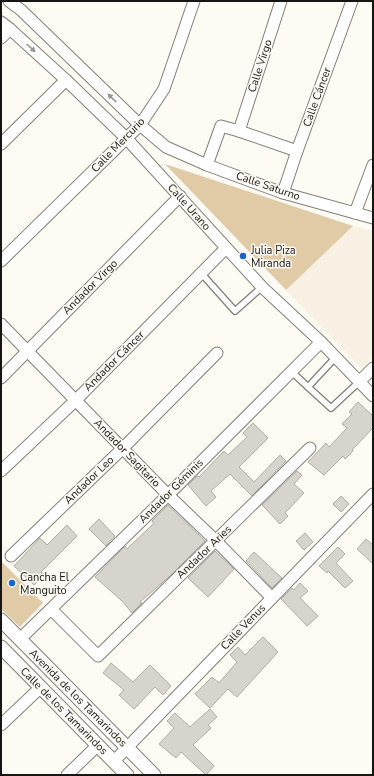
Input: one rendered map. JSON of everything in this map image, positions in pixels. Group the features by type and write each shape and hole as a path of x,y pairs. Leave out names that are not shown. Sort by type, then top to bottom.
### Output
{"street":[{"path":"8,1 21,10 140,125"},
{"name":"Calle Mercurio","path":"1,261 140,125 164,89 194,1"},
{"name":"Calle Virgo","path":"239,130 281,1"},
{"name":"Calle Cáncer","path":"283,193 352,1"},
{"path":"1,38 5,26"},
{"name":"Calle Urano","path":"5,26 66,80 127,139 262,288 321,342 373,396"},
{"path":"1,144 66,80"},
{"name":"Calle Saturno","path":"140,125 166,147 207,165 283,193 373,218"},
{"path":"207,165 221,126 239,130 297,151"},
{"path":"355,213 371,179 373,165"},
{"name":"Andador Virgo","path":"1,378 180,196"},
{"name":"Andador Cáncer","path":"1,471 76,400 226,248"},
{"name":"Andador Sagitario","path":"1,324 272,598"},
{"name":"Andador Géminis","path":"20,639 321,342"},
{"name":"Andador Leo","path":"11,556 123,448 217,353"},
{"path":"359,382 373,368"},
{"name":"Andador Aries","path":"51,609 98,656 310,448"},
{"name":"Calle Venus","path":"114,761 373,494"},
{"name":"Avenida de los Tamarindos","path":"1,620 154,775"},
{"name":"Calle de los Tamarindos","path":"1,647 127,775"},
{"path":"1,725 41,687"},
{"path":"67,775 98,745"}],"lane":[{"path":"201,273 235,311 262,288"},
{"path":"308,387 335,358"},
{"path":"291,371 331,408 359,382"}],"shaded area":[{"path":"165,164 353,226 286,290"},
{"path":"353,226 373,231 373,357 362,369 286,290"},
{"name":"Cancha El Manguito","path":"2,562 43,603 20,627 1,609"}],"building":[{"path":"358,402 373,416 373,428 345,459 343,456 324,475 308,462 326,443 329,447 347,428 342,424 352,414 349,412"},
{"path":"253,423 268,438 239,467 254,482 280,455 286,461 252,496 230,474 211,491 216,497 206,506 188,485 197,476 199,477 224,451 228,455 247,437 243,433"},
{"path":"297,471 302,475 294,484 304,493 285,513 288,516 280,524 262,505"},
{"path":"341,496 349,504 341,512 333,504"},
{"path":"168,505 205,541 170,576 140,602 142,603 132,613 122,601 95,577 125,546 127,549 154,523 152,521"},
{"path":"99,519 115,536 106,546 89,529"},
{"path":"67,525 77,536 41,572 44,574 34,585 14,566 40,538 47,545"},
{"path":"305,533 313,542 304,550 296,541"},
{"path":"366,539 373,545 373,564 357,549"},
{"path":"338,547 345,554 336,563 353,581 345,588 328,571 327,573 319,566"},
{"path":"215,551 234,569 208,597 188,578"},
{"path":"254,552 282,578 272,588 246,561"},
{"path":"300,583 308,591 300,598 318,616 307,626 281,599 292,588 294,590"},
{"path":"263,637 278,652 237,697 228,689 210,708 195,694 212,677 219,683 237,662 230,655 238,647 245,655"},
{"path":"111,663 133,682 150,665 171,686 163,695 155,687 134,709 119,695 124,690 103,673"},
{"path":"210,709 217,717 208,725 211,728 193,745 214,766 206,775 181,752 176,758 159,744 174,728 167,721 175,713 190,727"}],"place":[{"name":"Julia Piza Miranda","path":"243,256"},
{"name":"Cancha El Manguito","path":"12,583"}]}
